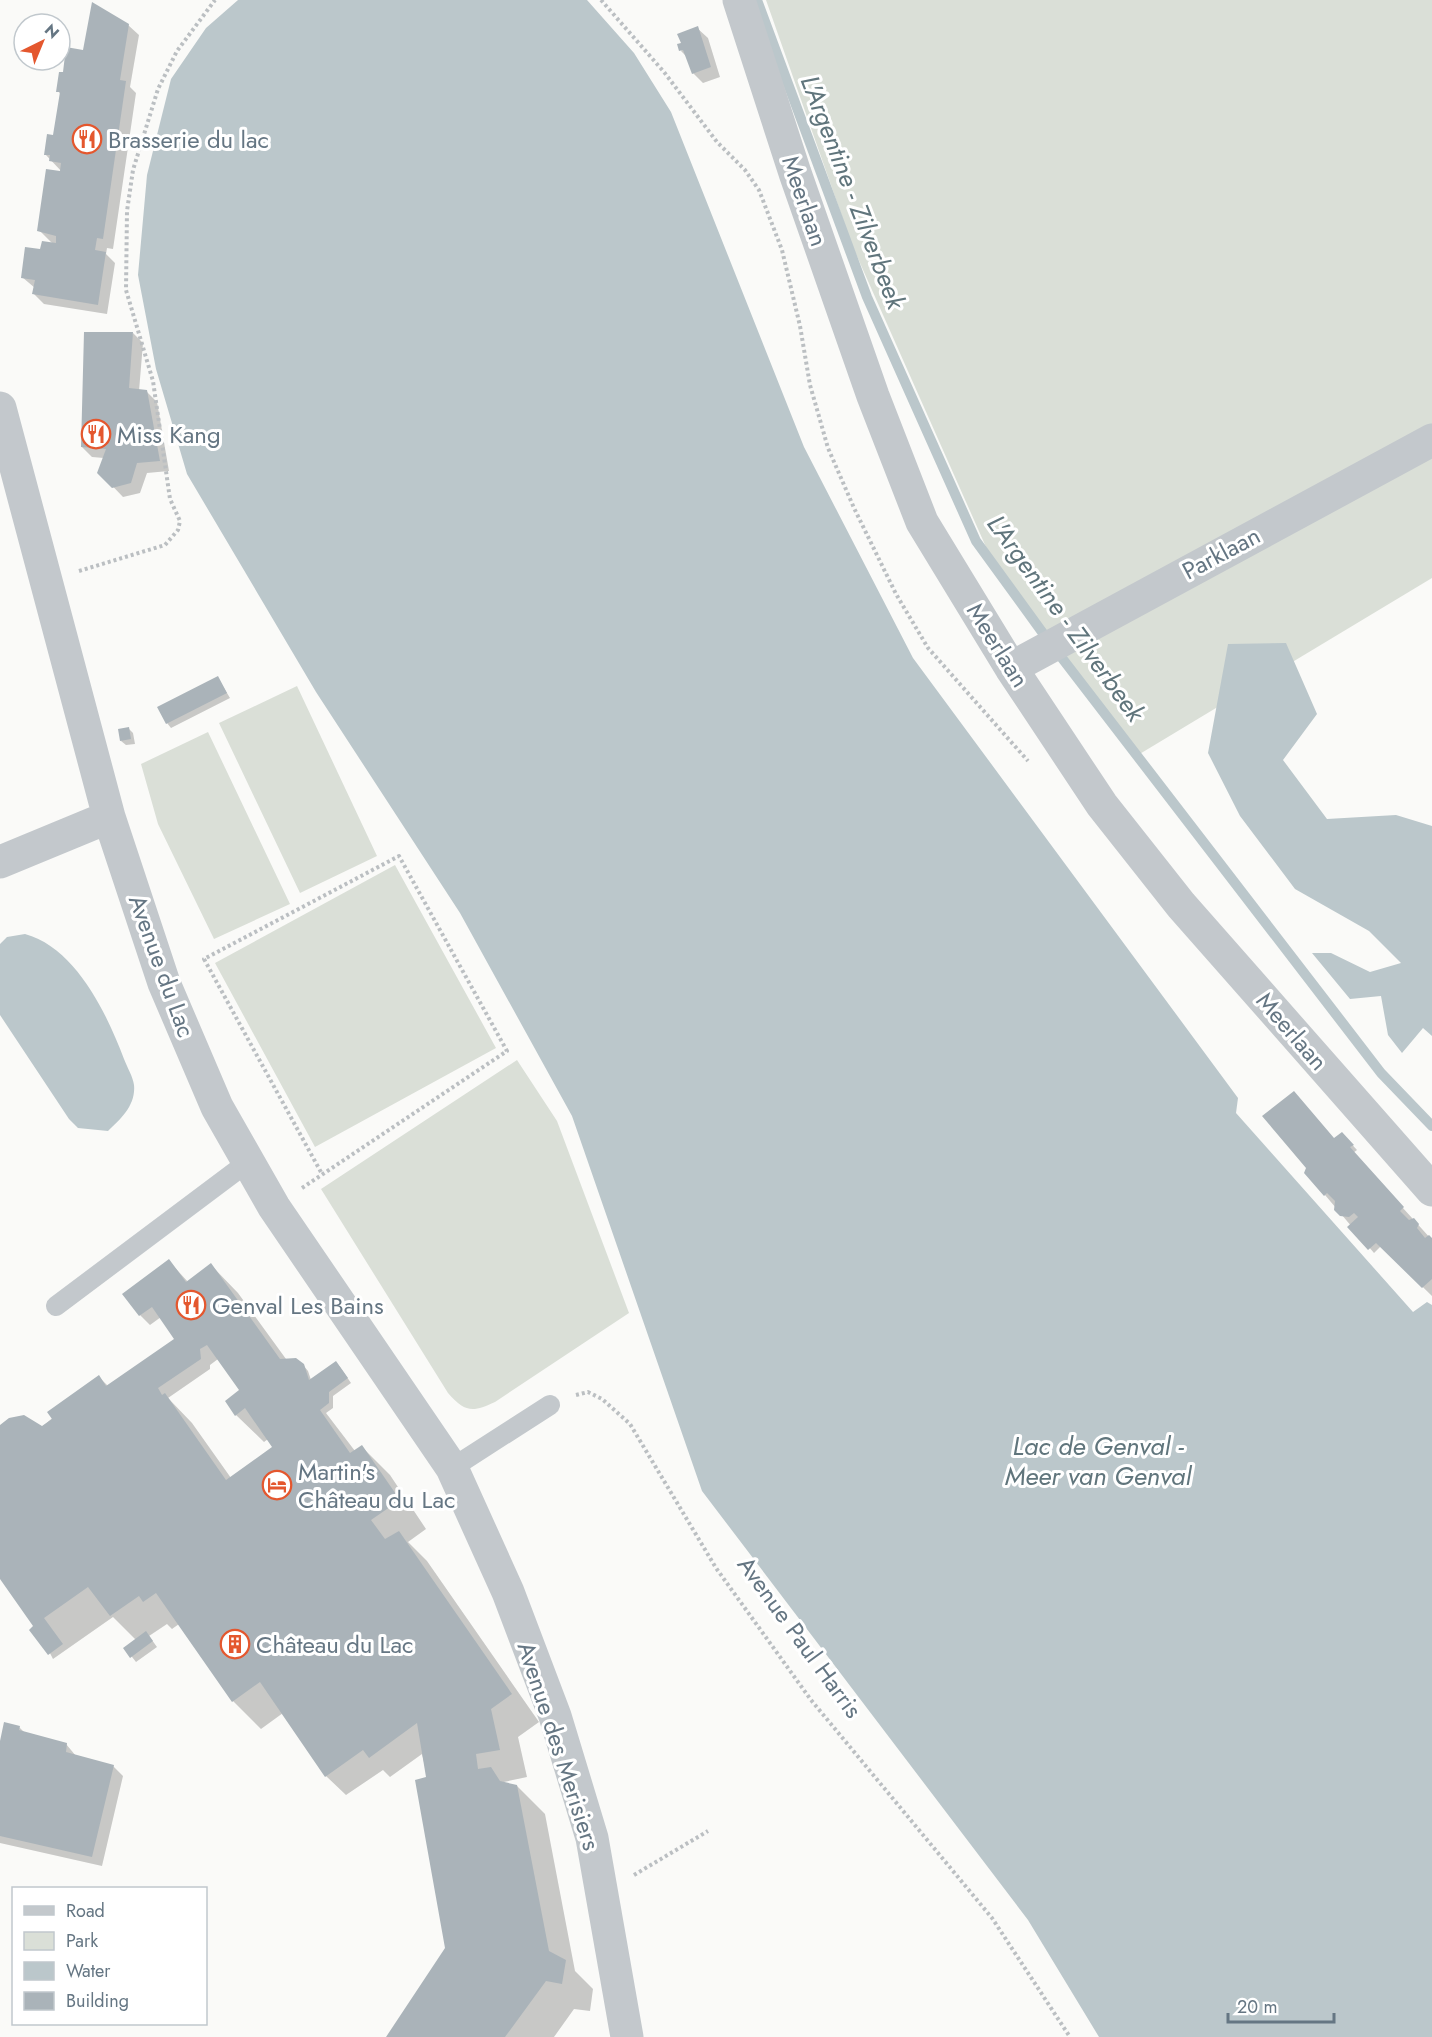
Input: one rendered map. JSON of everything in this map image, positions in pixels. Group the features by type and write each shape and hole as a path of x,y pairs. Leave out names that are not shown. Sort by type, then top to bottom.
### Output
{"street":[{"name":"Meerlaan","path":"739,0 795,174 873,396 922,522 1020,662 1102,804 1180,905 1432,1190"},
{"name":"Avenue du Lac","path":"0,408 44,582 109,817 164,982 217,1107 274,1207 452,1468"},
{"name":"Parklaan","path":"1020,662 1432,440"},
{"path":"0,862 109,817"},
{"name":"Avenue des Merisiers","path":"452,1468 508,1592 555,1716 592,1838 627,2037"}],"lane":[{"path":"56,1306 248,1162"},
{"path":"452,1468 550,1405"}],"path":[{"path":"44,582 165,545 178,531 180,521 170,499 153,381 126,290 127,211 133,170 158,89 177,51 215,0"},
{"path":"274,1207 507,1052 399,856 204,958 322,1174"},
{"name":"Avenue Paul Harris","path":"550,1405 588,1392 602,1399 630,1424 716,1568 811,1700 992,1918 1070,2037"},
{"path":"602,1895 708,1831"}],"green space":[{"path":"766,0 1432,0 1432,578 1138,755 998,574 852,245"},
{"path":"297,686 377,856 300,893 219,723"},
{"path":"208,732 290,904 214,939 158,824 141,764"},
{"path":"395,865 496,1048 315,1147 215,963"},
{"path":"517,1060 557,1121 629,1313 495,1402 480,1408 469,1409 459,1404 448,1393 321,1189"}],"water":[{"name":"Lac de Genval - Meer van Genval","path":"238,0 587,0 634,53 671,112 804,447 913,658 1238,1098 1236,1113 1413,1312 1427,1302 1432,1305 1432,2037 1099,2037 1028,1920 702,1491 572,1116 460,913 316,692 187,474 156,369 138,275 147,175 171,79 206,28"},
{"path":"1286,643 1317,714 1283,760 1327,819 1396,815 1432,826 1432,1036 1423,1028 1402,1053 1388,1035 1381,996 1350,999 1312,953 1331,953 1370,972 1401,963 1369,931 1295,889 1240,816 1208,753 1228,644"},
{"path":"25,934 60,953 87,985 109,1022 132,1079 134,1092 127,1111 108,1131 78,1128 69,1119 0,1015 0,944 7,937"}],"building":[{"path":"92,2 129,24 120,80 126,81 103,239 97,238 95,250 106,252 98,305 32,294 35,280 21,278 25,247 40,249 42,241 56,243 56,236 37,231 46,169 60,171 61,163 49,161 50,155 44,155 47,134 53,135 60,92 56,92 59,72 72,72 72,48 83,50"},
{"path":"698,26 711,67 692,74 683,50 679,51 677,44 681,43 677,34"},
{"path":"84,332 133,332 129,388 147,390 160,461 137,463 131,483 112,488 97,473 106,449 81,447"},
{"path":"218,676 227,693 166,724 157,707"},
{"path":"129,727 131,739 120,741 118,729"},
{"path":"1294,1091 1334,1138 1342,1132 1354,1145 1350,1147 1404,1207 1400,1211 1409,1220 1414,1218 1419,1224 1417,1228 1425,1238 1429,1235 1432,1238 1432,1279 1422,1288 1376,1243 1368,1250 1347,1227 1358,1217 1354,1213 1349,1217 1340,1216 1334,1210 1335,1201 1327,1193 1324,1196 1304,1173 1306,1168 1262,1116"},
{"name":"Château du Lac","path":"169,1259 186,1282 211,1263 280,1359 296,1358 304,1364 309,1380 336,1361 348,1378 329,1392 329,1403 320,1410 350,1453 362,1445 400,1500 371,1520 385,1539 399,1531 512,1694 491,1709 500,1750 476,1754 478,1769 491,1767 500,1781 517,1785 549,1951 566,1960 562,1984 546,1981 505,2037 386,2037 445,1948 415,1780 426,1777 417,1723 369,1758 363,1750 325,1777 260,1682 232,1702 156,1593 143,1602 139,1596 110,1616 88,1587 44,1618 63,1644 48,1655 29,1630 33,1626 0,1579 0,1425 9,1418 24,1415 42,1426 52,1419 47,1412 99,1375 106,1386 174,1339 152,1307 139,1316 122,1294","holes":["207,1345 239,1390 225,1401 235,1416 245,1408 272,1447 226,1480 165,1393 162,1395 158,1388 201,1359 200,1349"]},
{"path":"146,1631 153,1641 130,1658 123,1648"},
{"path":"4,1722 20,1726 19,1730 67,1743 66,1752 114,1765 92,1857 0,1836 0,1741"}],"waterway":[{"name":"L'Argentine - Zilverbeek","path":"757,0 867,297 976,541 1045,636 1381,1073 1432,1126"}],"place":[{"name":"Brasserie du lac","path":"87,139"},
{"name":"Miss Kang","path":"96,434"},
{"name":"Genval Les Bains","path":"191,1305"},
{"name":"Martin's Château du Lac","path":"277,1485"},
{"name":"Château du Lac","path":"235,1644"}]}
